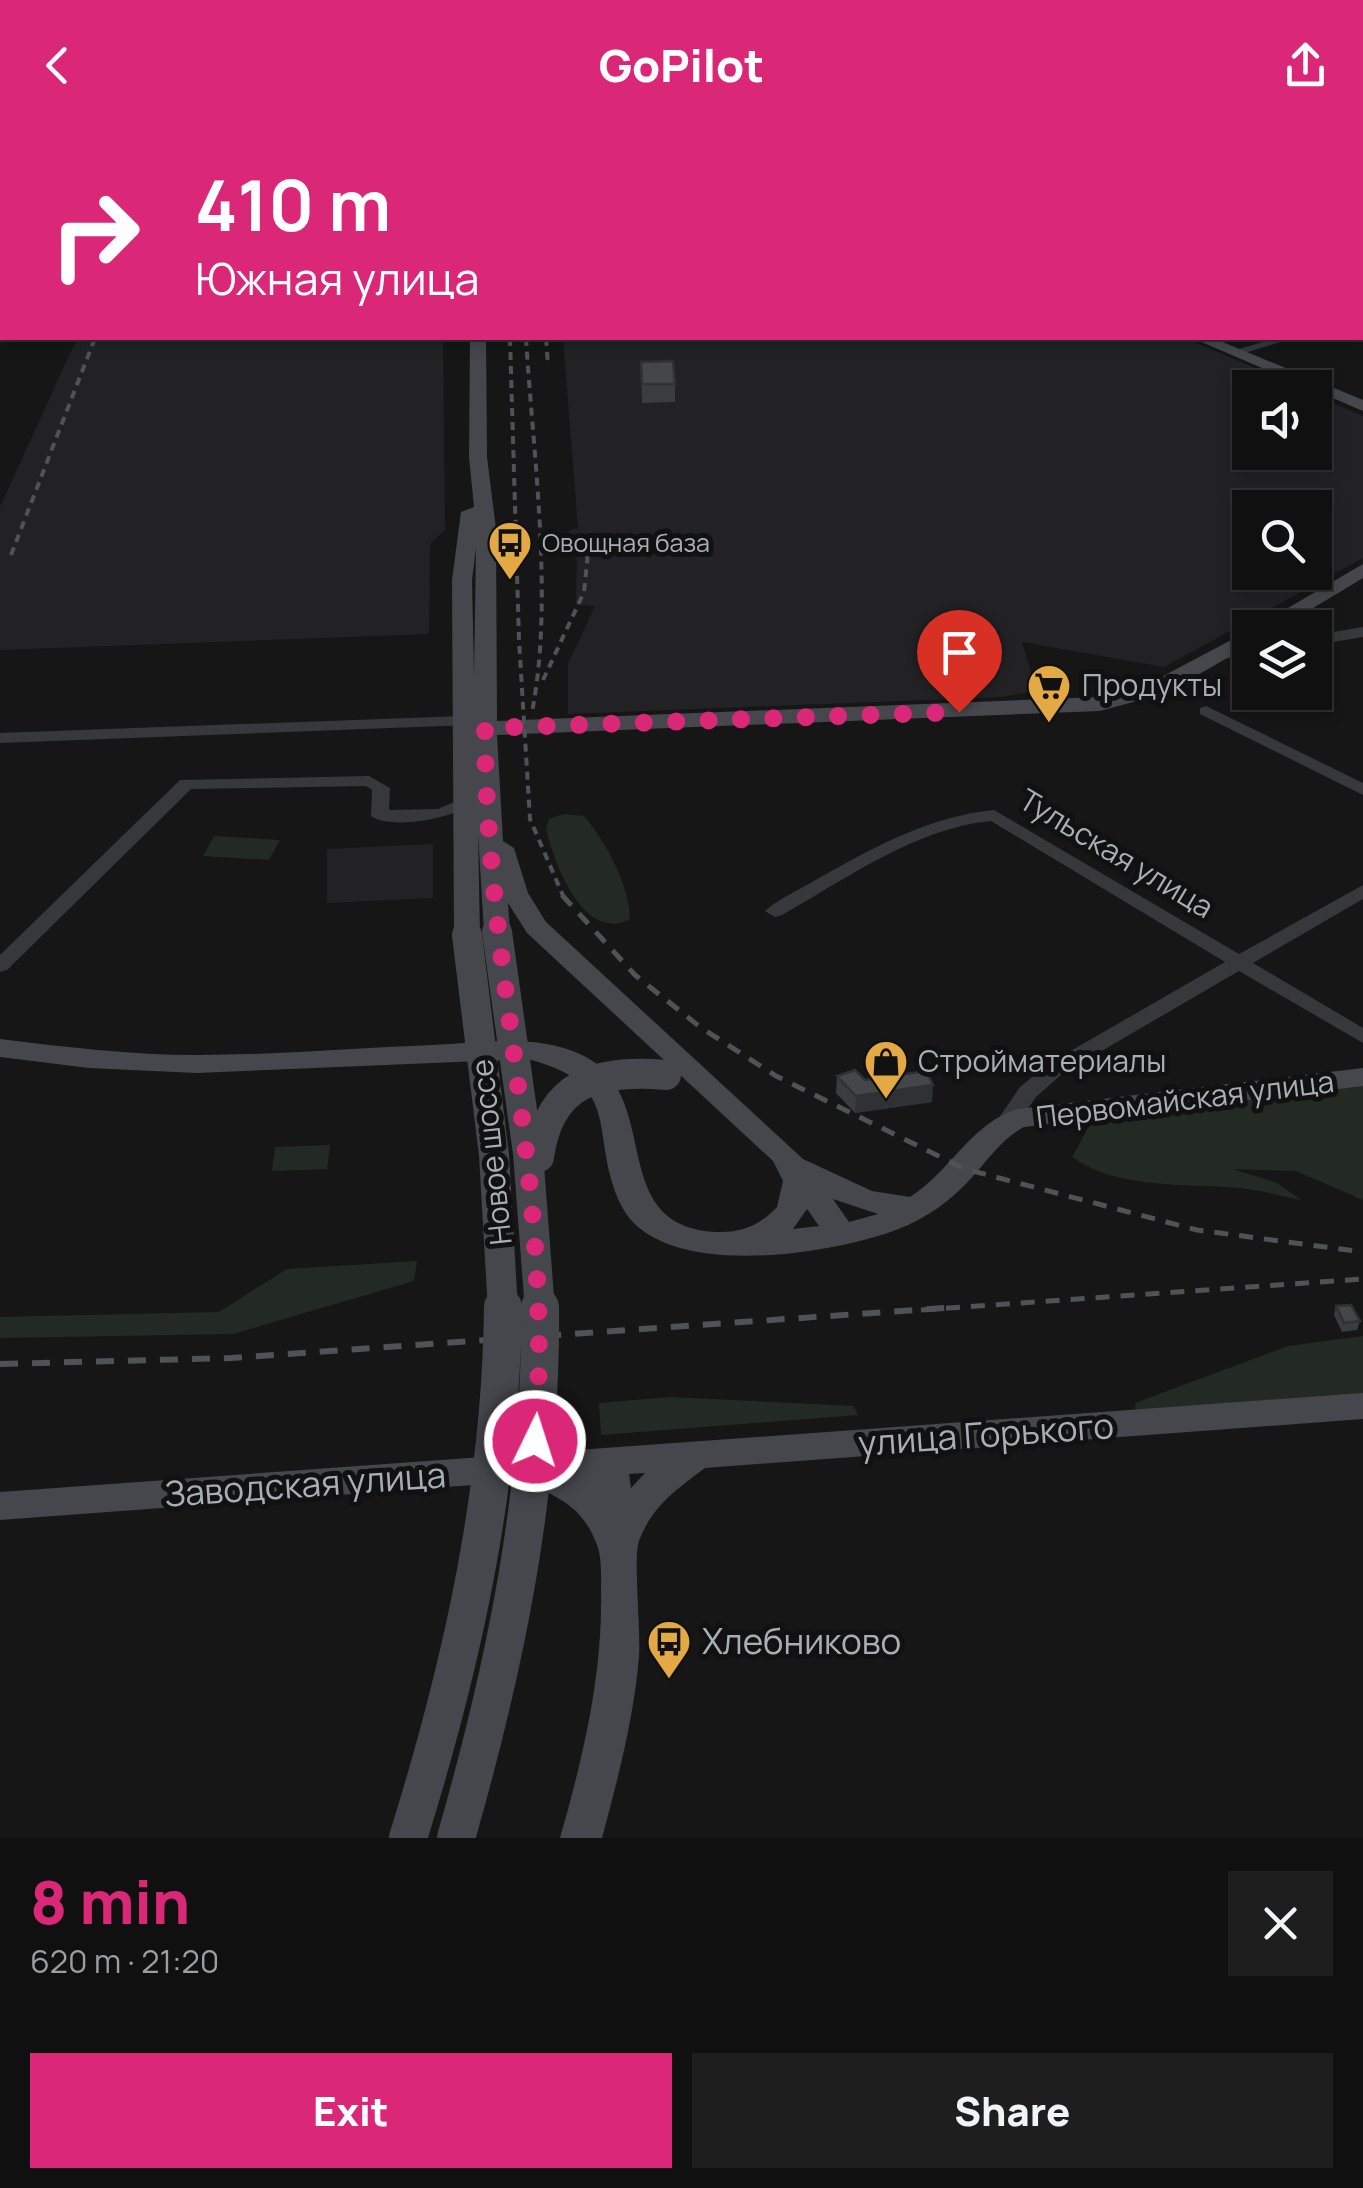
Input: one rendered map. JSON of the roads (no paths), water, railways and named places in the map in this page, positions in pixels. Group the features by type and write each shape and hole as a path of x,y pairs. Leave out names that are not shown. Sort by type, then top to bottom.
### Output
{"street":[{"name":"Новое шоссе","path":"456,1838 497,1686 530,1497 540,1343 538,1243 463,810 486,529 478,458 478,340"},
{"path":"1205,340 1363,406"},
{"path":"1235,352 1280,340"},
{"path":"1295,610 1363,570"},
{"path":"1332,637 1363,632"},
{"path":"0,738 1100,704 1158,688 1232,647"},
{"path":"1220,654 1232,653"},
{"path":"1206,711 1363,790"},
{"path":"0,966 186,784 370,780 380,788 380,816 463,810 536,927 797,1167 848,1196 886,1206 920,1208"},
{"name":"Тульская улица","path":"776,911 870,860 960,819 994,816 1363,1037"},
{"path":"0,1048 89,1059 197,1064 528,1050 556,1053 577,1062 606,1088 626,1179 639,1208 665,1232 692,1241 744,1244 843,1236 893,1222 920,1208 965,1169 1028,1092 1056,1069 1363,891"},
{"name":"Новое шоссе","path":"408,1838 454,1681 475,1584 499,1413 502,1246 482,933"},
{"path":"538,1243 539,1144 542,1126 556,1102 579,1086 612,1074 666,1075 729,1105"},
{"name":"Первомайская улица","path":"1007,1122 1363,1078"},
{"path":"744,1244 764,1235 788,1215 801,1189 797,1167"},
{"path":"797,1167 843,1236"},
{"name":"улица Горького","path":"610,1463 1363,1406"},
{"path":"618,1547 632,1512 651,1486 664,1474 702,1454"},
{"path":"581,1838 612,1712 619,1654 618,1547 610,1463"},
{"name":"Заводская улица","path":"0,1506 610,1463"},
{"path":"518,1469 549,1475 581,1490 598,1508 618,1547"}],"railway":[{"path":"11,555 94,340"},
{"path":"510,340 519,640 530,819 563,896"},
{"path":"526,340 542,575 532,712"},
{"path":"546,340 548,366"},
{"path":"543,680 584,592 590,534"},
{"path":"563,896 635,975 700,1027 776,1076 965,1169 1197,1230 1363,1252"},
{"path":"921,1310 1363,1279"},
{"path":"0,1364 231,1358 957,1307"}],"place":[{"name":"Овощная база","path":"510,581"},
{"name":"Продукты","path":"1049,724"},
{"name":"Стройматериалы","path":"886,1100"},
{"name":"Хлебниково","path":"669,1680"}]}
